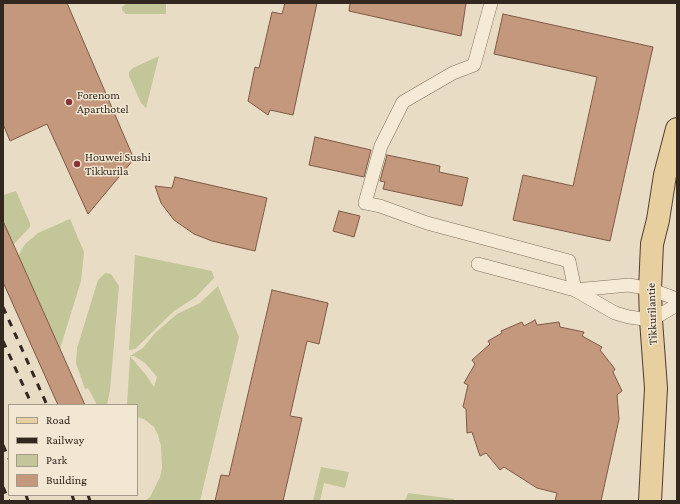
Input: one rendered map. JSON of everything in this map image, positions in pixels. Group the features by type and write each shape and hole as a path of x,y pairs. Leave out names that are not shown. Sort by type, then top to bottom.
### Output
{"main road":[{"name":"Tikkurilantie","path":"650,501 656,388 650,320 652,244 658,220 665,175 677,129"}],"lane":[{"path":"491,3 474,65 453,73 403,102 381,146 365,203 380,206 427,223 569,261 575,290"},
{"path":"478,264 575,290 615,313 650,320 677,304"},
{"path":"575,290 629,285 650,289 677,299"}],"green space":[{"path":"127,3 166,3 166,14 126,14 122,10 122,7"},
{"path":"159,56 146,108 141,103 129,76 129,72 133,68"},
{"path":"16,191 30,223 30,227 13,245 3,221 3,195"},
{"path":"70,219 84,252 81,281 60,349 18,256 25,244 38,233"},
{"path":"135,255 212,271 214,278 196,297 174,311 135,349 129,350"},
{"path":"105,273 111,274 119,286 110,390 107,404 96,404 88,388 85,389 76,363 77,348 98,280"},
{"path":"218,286 239,337 200,501 145,501 150,497 160,477 162,468 161,446 154,427 144,419 138,417 138,404 127,404 130,356 143,348 155,333 177,314 200,303","holes":["130,356 134,356 145,363 157,377 154,387"]},
{"path":"321,467 349,472 345,488 324,483 320,501 313,501"},
{"path":"408,493 454,499 453,501 405,501"}],"building":[{"path":"3,3 67,3 134,159 88,214 47,124 10,141 3,124"},
{"path":"285,3 317,3 293,115 270,110 268,115 248,101 255,67 259,68 272,12 282,14"},
{"path":"350,3 466,3 461,36 349,11"},
{"path":"503,14 653,47 610,241 513,220 523,175 573,186 597,77 494,54"},
{"path":"315,137 371,150 364,177 309,165"},
{"path":"387,155 440,166 439,172 468,178 462,206 383,189 385,182 380,181"},
{"path":"175,177 267,198 255,251 212,241 194,234 174,220 161,203 155,186 172,188"},
{"path":"339,211 360,216 354,237 333,231"},
{"path":"3,221 85,404 58,404 3,282"},
{"path":"272,290 328,303 319,344 307,341 290,416 302,418 283,501 215,501 221,475 229,476"},
{"path":"535,320 537,325 559,322 560,327 584,332 582,336 602,347 600,350 615,369 613,372 622,391 617,395 619,419 601,501 555,501 557,493 537,488 504,467 500,470 486,453 480,456 472,432 467,433 466,409 463,407 468,385 464,383 475,364 472,360 490,344 488,341 502,333 501,331 522,322 524,326"}],"railway":[{"path":"3,307 47,404"},
{"path":"3,341 32,404"},
{"path":"3,445 8,457"},
{"path":"3,487 9,501"},
{"path":"26,496 28,501"},
{"path":"72,496 74,501"},
{"path":"88,496 90,501"}],"place":[{"name":"Forenom Aparthotel","path":"69,102"},
{"name":"Houwei Sushi Tikkurila","path":"77,164"}]}
